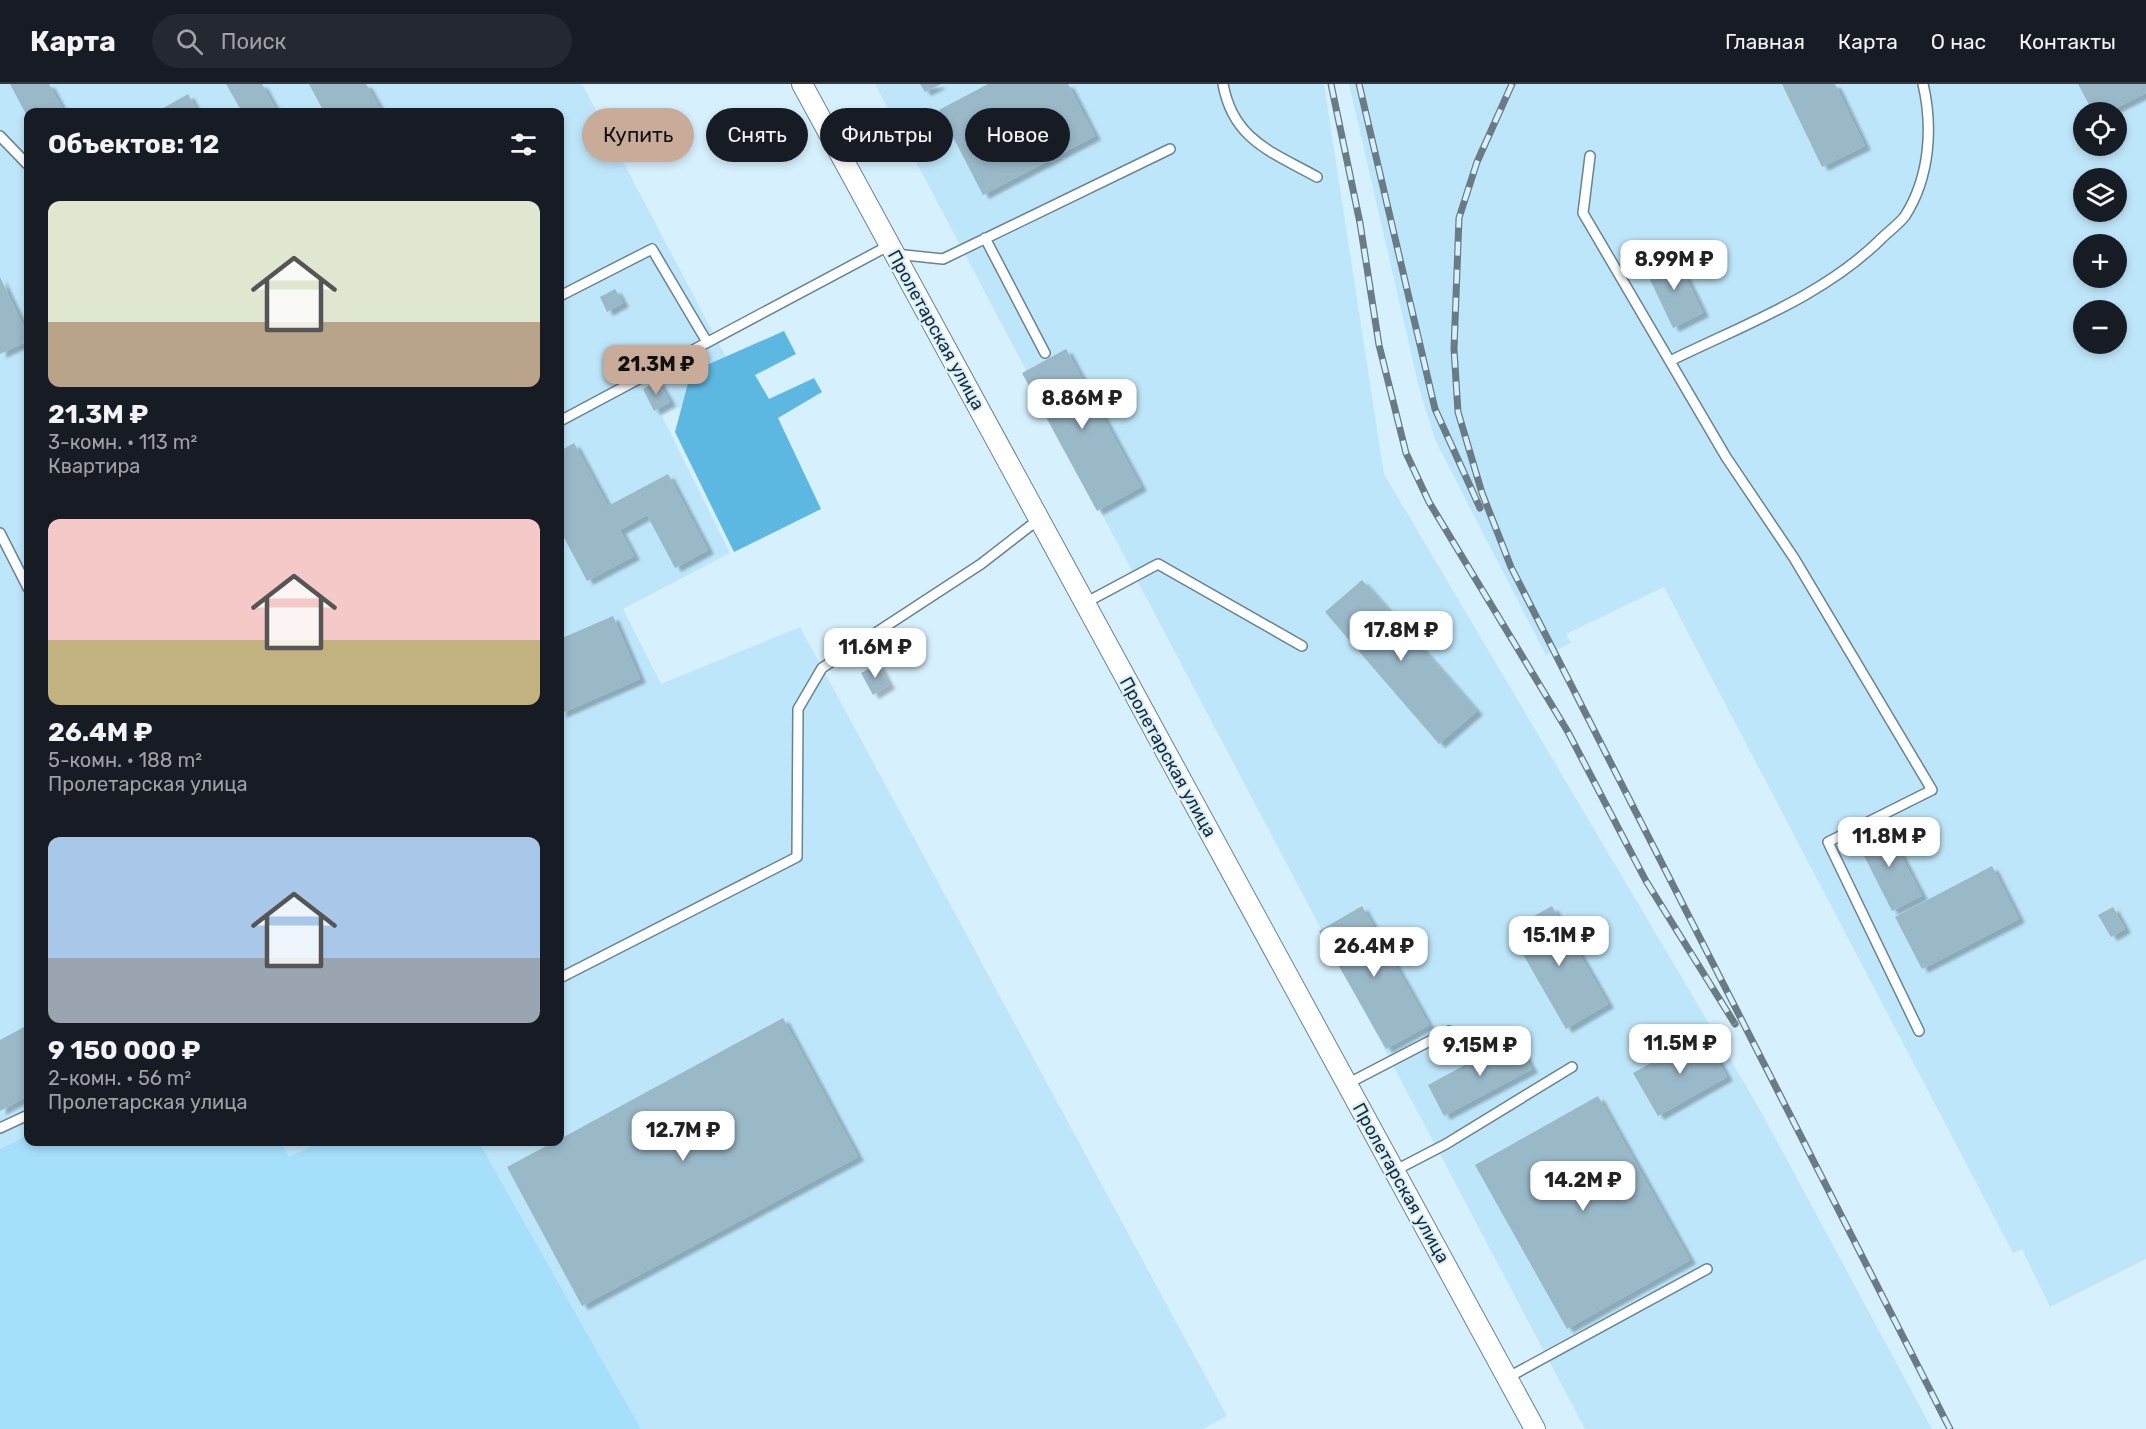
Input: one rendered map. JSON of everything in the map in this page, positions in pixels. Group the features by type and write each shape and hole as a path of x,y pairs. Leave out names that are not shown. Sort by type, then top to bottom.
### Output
{"street":[{"name":"Пролетарская улица","path":"802,84 1535,1429"}],"lane":[{"path":"1223,84 1227,105 1252,141 1317,177"},
{"path":"1670,361 1821,287 1874,246 1904,217 1926,170 1927,105 1923,84"},
{"path":"0,135 24,162"},
{"path":"564,419 707,342 892,249 943,259 1170,149"},
{"path":"1590,156 1583,213 1726,457 1794,558 1932,790 1828,842 1919,1031"},
{"path":"985,238 1045,354"},
{"path":"564,294 652,249 707,342"},
{"path":"564,976 797,857 798,709 822,668 981,564 1039,519"},
{"path":"0,533 24,580"},
{"path":"1085,603 1158,564 1302,646"},
{"path":"1347,1084 1449,1031"},
{"path":"1394,1171 1446,1144 1572,1067"},
{"path":"0,1128 24,1117"},
{"path":"1507,1378 1707,1269"}],"shaded area":[{"path":"0,84 582,84 595,108 582,108 582,162 623,162 737,378 662,416 730,553 623,609 661,684 800,627 1227,1416 1203,1429 641,1429 481,1146 564,1146 564,108 24,108 24,1137 0,1149"},
{"path":"875,84 1324,84 1384,474 1759,1108 1932,1429 1585,1429 916,162 953,162 953,108 888,108"},
{"path":"1349,84 2146,84 2146,1259 2050,1307 2022,1249 2013,1253 1664,587 1566,634 1571,643 1546,655 1436,442 1420,392"},
{"path":"784,331 796,354 755,375 769,399 814,378 822,392 778,418 821,509 734,552 675,432 691,372"},
{"path":"24,1137 24,1146 283,1146 289,1157 312,1146 481,1146 641,1429 0,1429 0,1149"},
{"path":"283,1146 312,1146 289,1157"}],"building":[{"path":"10,84 49,84 62,108 24,108 24,110"},
{"path":"226,84 262,84 275,108 240,108"},
{"path":"309,84 366,84 380,108 322,108"},
{"path":"920,84 941,84 925,92"},
{"path":"988,84 1068,84 1095,136 1070,149 1070,108 965,108 965,160 953,137 953,108 943,108"},
{"path":"1782,84 1835,84 1865,146 1822,167"},
{"path":"2078,84 2146,84 2146,93 2127,102 2088,102"},
{"path":"188,94 196,108 163,108"},
{"path":"966,162 1046,162 983,195"},
{"path":"1675,255 1703,313 1673,328 1645,269"},
{"path":"0,277 24,328 24,343 0,354"},
{"path":"615,289 623,303 607,312 600,297"},
{"path":"1066,349 1141,487 1097,511 1022,373"},
{"path":"658,381 670,402 654,411 643,389"},
{"path":"574,443 608,506 668,474 708,550 675,568 647,515 620,530 634,556 587,581 564,538 564,449"},
{"path":"1362,580 1477,711 1439,744 1325,612"},
{"path":"613,616 640,679 564,712 564,637"},
{"path":"878,664 889,685 873,695 861,673"},
{"path":"1885,825 1922,896 1892,911 1856,840"},
{"path":"1992,866 2019,919 1922,969 1895,917"},
{"path":"1362,906 1429,1025 1386,1049 1319,931"},
{"path":"1552,906 1608,1004 1566,1029 1509,930"},
{"path":"2113,907 2125,929 2111,937 2098,915"},
{"path":"783,1018 858,1157 582,1306 507,1167 546,1146 564,1146 564,1137"},
{"path":"24,1027 24,1098 0,1111 0,1040"},
{"path":"1703,1034 1727,1077 1658,1116 1633,1073"},
{"path":"1515,1038 1532,1069 1444,1116 1428,1085"},
{"path":"1598,1096 1690,1260 1567,1329 1475,1165"}],"railway":[{"path":"1331,84 1360,223 1379,345 1406,453 1429,502 1568,732 1646,881 1735,1024"},
{"path":"1359,84 1435,409 1480,508"},
{"path":"1512,84 1477,162 1459,218 1454,349 1458,412 1482,493 1511,567 1950,1429"}]}
